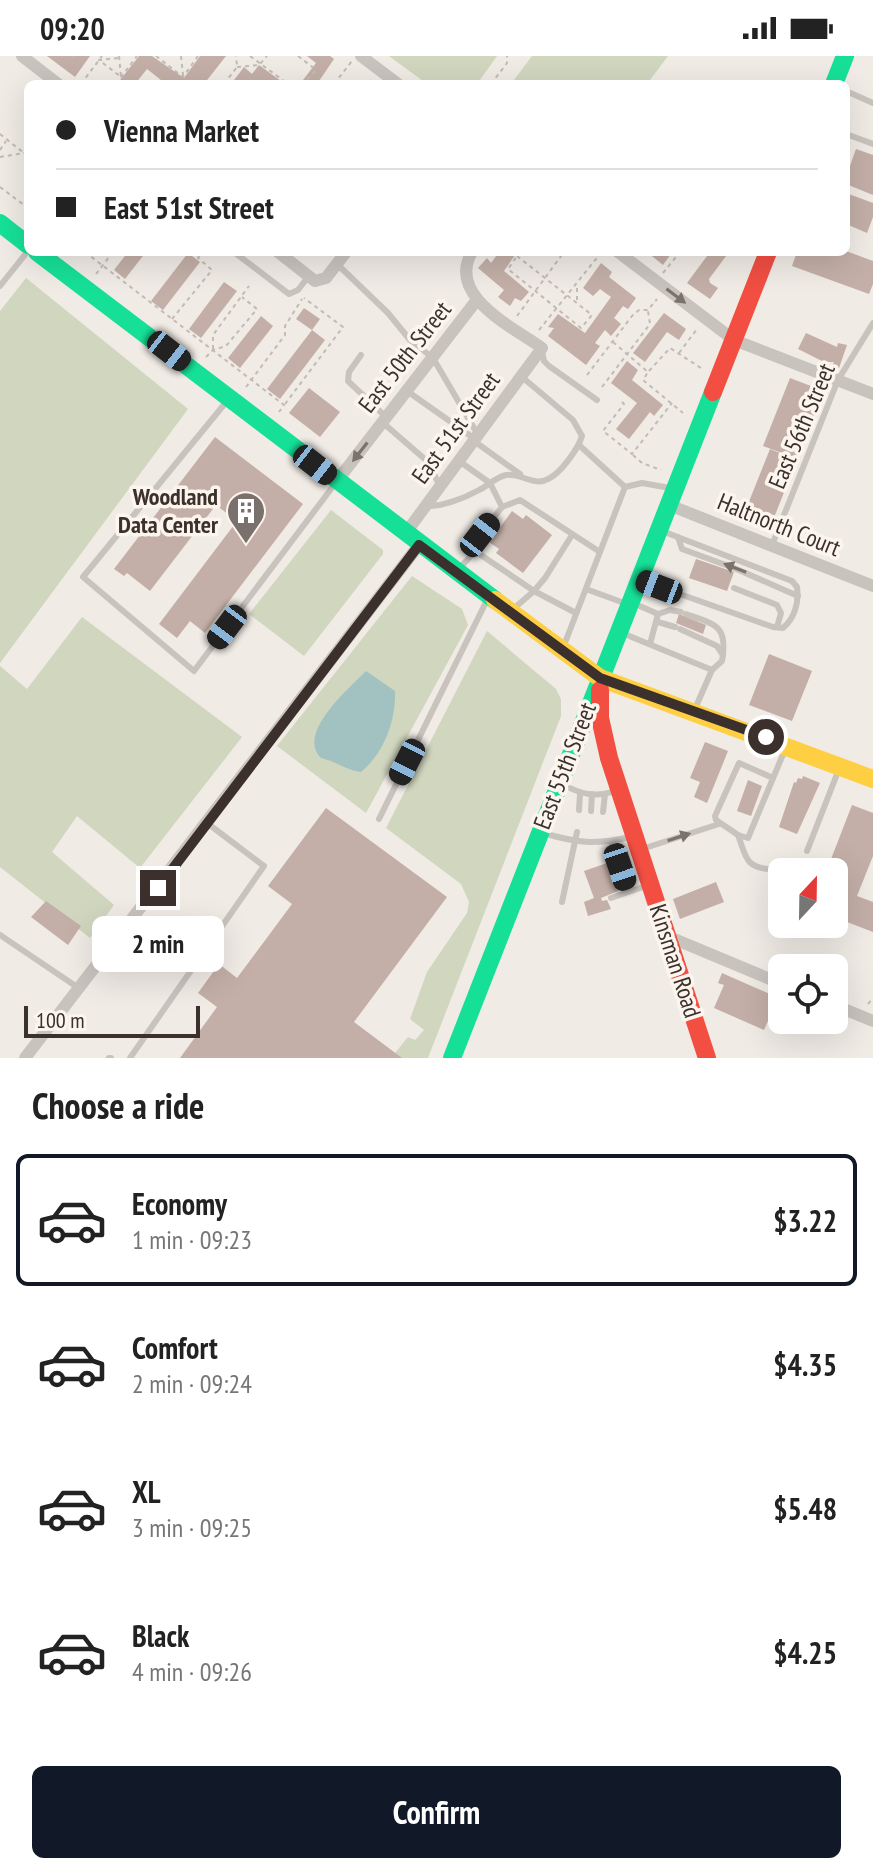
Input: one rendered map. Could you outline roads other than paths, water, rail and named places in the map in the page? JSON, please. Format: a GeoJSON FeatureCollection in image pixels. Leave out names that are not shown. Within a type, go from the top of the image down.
{"type":"FeatureCollection","features":[{"type":"Feature","properties":{"kind":"main road"},"geometry":{"type":"LineString","coordinates":[[836,80],[845,56]]}},
{"type":"Feature","properties":{"kind":"main road"},"geometry":{"type":"LineString","coordinates":[[0,223],[24,242]]}},
{"type":"Feature","properties":{"kind":"main road"},"geometry":{"type":"LineString","coordinates":[[42,256],[412,540],[600,678],[873,779]]}},
{"type":"Feature","properties":{"kind":"main road","name":"East 55th Street"},"geometry":{"type":"LineString","coordinates":[[452,1058],[766,256]]}},
{"type":"Feature","properties":{"kind":"main road","name":"Kinsman Road"},"geometry":{"type":"LineString","coordinates":[[600,678],[600,718],[612,792],[636,843],[707,1058]]}},
{"type":"Feature","properties":{"kind":"street"},"geometry":{"type":"LineString","coordinates":[[22,56],[53,80]]}},
{"type":"Feature","properties":{"kind":"street"},"geometry":{"type":"LineString","coordinates":[[357,58],[392,80]]}},
{"type":"Feature","properties":{"kind":"street"},"geometry":{"type":"LineString","coordinates":[[282,256],[311,282],[326,278],[343,256]]}},
{"type":"Feature","properties":{"kind":"street","name":"East 50th Street"},"geometry":{"type":"LineString","coordinates":[[337,481],[476,301],[466,281],[465,267],[470,256]]}},
{"type":"Feature","properties":{"kind":"street"},"geometry":{"type":"LineString","coordinates":[[623,256],[734,340],[873,394]]}},
{"type":"Feature","properties":{"kind":"street"},"geometry":{"type":"LineString","coordinates":[[476,301],[542,348]]}},
{"type":"Feature","properties":{"kind":"street","name":"East 51st Street"},"geometry":{"type":"LineString","coordinates":[[25,1058],[207,823],[412,540],[426,506],[542,348]]}},
{"type":"Feature","properties":{"kind":"street","name":"Haltnorth Court"},"geometry":{"type":"LineString","coordinates":[[672,497],[771,546],[873,586]]}},
{"type":"Feature","properties":{"kind":"street"},"geometry":{"type":"LineString","coordinates":[[667,936],[768,978]]}},
{"type":"Feature","properties":{"kind":"street"},"geometry":{"type":"LineString","coordinates":[[848,1011],[873,1021]]}},
{"type":"Feature","properties":{"kind":"lane"},"geometry":{"type":"LineString","coordinates":[[850,93],[873,103]]}},
{"type":"Feature","properties":{"kind":"lane"},"geometry":{"type":"LineString","coordinates":[[850,135],[873,144]]}},
{"type":"Feature","properties":{"kind":"lane"},"geometry":{"type":"LineString","coordinates":[[0,286],[24,256]]}},
{"type":"Feature","properties":{"kind":"lane"},"geometry":{"type":"LineString","coordinates":[[239,256],[289,294],[311,282]]}},
{"type":"Feature","properties":{"kind":"lane"},"geometry":{"type":"LineString","coordinates":[[337,264],[388,313],[410,340],[433,358],[476,438]]}},
{"type":"Feature","properties":{"kind":"lane","name":"East 56th Street"},"geometry":{"type":"LineString","coordinates":[[771,546],[838,380],[873,323]]}},
{"type":"Feature","properties":{"kind":"lane"},"geometry":{"type":"LineString","coordinates":[[542,348],[544,361],[549,366],[597,400]]}},
{"type":"Feature","properties":{"kind":"lane"},"geometry":{"type":"LineString","coordinates":[[361,355],[349,372],[348,381],[427,461],[440,486]]}},
{"type":"Feature","properties":{"kind":"lane"},"geometry":{"type":"LineString","coordinates":[[426,506],[436,506],[464,496],[503,476],[541,482],[551,478],[579,445],[582,436],[573,420],[521,377]]}},
{"type":"Feature","properties":{"kind":"lane"},"geometry":{"type":"LineString","coordinates":[[407,391],[476,438],[522,477]]}},
{"type":"Feature","properties":{"kind":"lane"},"geometry":{"type":"LineString","coordinates":[[230,398],[83,577],[194,671],[337,481]]}},
{"type":"Feature","properties":{"kind":"lane"},"geometry":{"type":"LineString","coordinates":[[579,445],[625,487]]}},
{"type":"Feature","properties":{"kind":"lane"},"geometry":{"type":"LineString","coordinates":[[459,461],[490,483],[502,507]]}},
{"type":"Feature","properties":{"kind":"lane"},"geometry":{"type":"LineString","coordinates":[[625,487],[642,483],[672,497]]}},
{"type":"Feature","properties":{"kind":"lane"},"geometry":{"type":"LineString","coordinates":[[562,649],[592,565],[625,487]]}},
{"type":"Feature","properties":{"kind":"lane"},"geometry":{"type":"LineString","coordinates":[[457,572],[475,551],[480,535],[502,507],[520,500],[600,552]]}},
{"type":"Feature","properties":{"kind":"lane"},"geometry":{"type":"LineString","coordinates":[[639,580],[777,627],[783,628],[790,622],[798,596],[796,584],[792,581],[659,529]]}},
{"type":"Feature","properties":{"kind":"lane"},"geometry":{"type":"LineString","coordinates":[[511,611],[545,578],[563,554],[572,535]]}},
{"type":"Feature","properties":{"kind":"lane"},"geometry":{"type":"LineString","coordinates":[[475,551],[534,591],[576,613]]}},
{"type":"Feature","properties":{"kind":"lane"},"geometry":{"type":"LineString","coordinates":[[553,566],[561,570]]}},
{"type":"Feature","properties":{"kind":"lane"},"geometry":{"type":"LineString","coordinates":[[545,578],[556,582]]}},
{"type":"Feature","properties":{"kind":"lane"},"geometry":{"type":"LineString","coordinates":[[584,586],[630,603],[717,646],[723,655]]}},
{"type":"Feature","properties":{"kind":"lane"},"geometry":{"type":"LineString","coordinates":[[734,588],[777,605],[781,613],[777,627]]}},
{"type":"Feature","properties":{"kind":"lane"},"geometry":{"type":"LineString","coordinates":[[379,819],[490,595]]}},
{"type":"Feature","properties":{"kind":"lane"},"geometry":{"type":"LineString","coordinates":[[650,644],[658,618],[670,610],[711,622],[723,634],[722,661],[712,670],[694,711]]}},
{"type":"Feature","properties":{"kind":"lane"},"geometry":{"type":"LineString","coordinates":[[618,632],[712,670]]}},
{"type":"Feature","properties":{"kind":"lane"},"geometry":{"type":"LineString","coordinates":[[773,778],[739,763],[715,816],[719,824],[748,838],[787,745]]}},
{"type":"Feature","properties":{"kind":"lane"},"geometry":{"type":"LineString","coordinates":[[807,851],[841,766]]}},
{"type":"Feature","properties":{"kind":"lane"},"geometry":{"type":"LineString","coordinates":[[559,783],[580,794],[612,792],[603,812]]}},
{"type":"Feature","properties":{"kind":"lane"},"geometry":{"type":"LineString","coordinates":[[579,810],[580,794]]}},
{"type":"Feature","properties":{"kind":"lane"},"geometry":{"type":"LineString","coordinates":[[591,811],[592,794]]}},
{"type":"Feature","properties":{"kind":"lane"},"geometry":{"type":"LineString","coordinates":[[130,1058],[264,866],[207,823]]}},
{"type":"Feature","properties":{"kind":"lane"},"geometry":{"type":"LineString","coordinates":[[540,832],[576,842],[636,843],[719,824]]}},
{"type":"Feature","properties":{"kind":"lane"},"geometry":{"type":"LineString","coordinates":[[562,902],[577,832]]}},
{"type":"Feature","properties":{"kind":"lane"},"geometry":{"type":"LineString","coordinates":[[589,843],[590,833]]}},
{"type":"Feature","properties":{"kind":"lane"},"geometry":{"type":"LineString","coordinates":[[602,833],[602,844]]}},
{"type":"Feature","properties":{"kind":"lane"},"geometry":{"type":"LineString","coordinates":[[738,835],[750,865],[768,869]]}},
{"type":"Feature","properties":{"kind":"lane"},"geometry":{"type":"LineString","coordinates":[[611,841],[628,892]]}},
{"type":"Feature","properties":{"kind":"lane"},"geometry":{"type":"LineString","coordinates":[[611,898],[650,885]]}},
{"type":"Feature","properties":{"kind":"lane"},"geometry":{"type":"LineString","coordinates":[[0,935],[80,989]]}},
{"type":"Feature","properties":{"kind":"water"},"geometry":{"type":"Polygon","coordinates":[[[366,671],[395,691],[395,702],[387,736],[376,756],[361,772],[321,758],[315,748],[315,737],[327,712],[366,671]]]}},
{"type":"Feature","properties":{"kind":"place","name":"Woodland Data Center"},"geometry":{"type":"Point","coordinates":[246,545]}}]}
